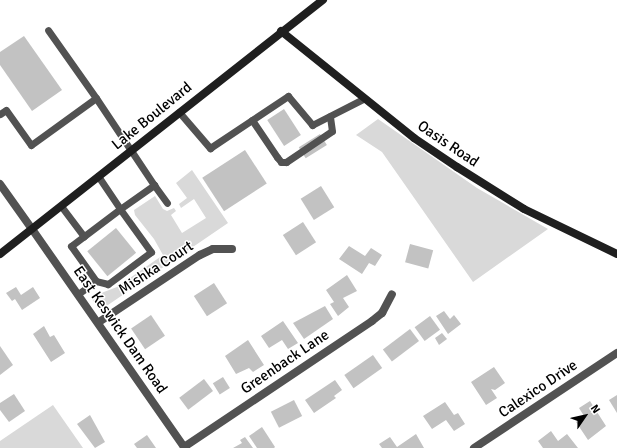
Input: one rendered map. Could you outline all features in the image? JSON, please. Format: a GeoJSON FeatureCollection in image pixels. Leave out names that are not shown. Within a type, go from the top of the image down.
{"type":"FeatureCollection","features":[{"type":"Feature","properties":{"kind":"main road","name":"Lake Boulevard"},"geometry":{"type":"LineString","coordinates":[[0,254],[322,0]]}},
{"type":"Feature","properties":{"kind":"main road","name":"Oasis Road"},"geometry":{"type":"LineString","coordinates":[[282,31],[414,138],[488,188],[558,227],[617,254]]}},
{"type":"Feature","properties":{"kind":"street","name":"East Keswick Dam Road"},"geometry":{"type":"LineString","coordinates":[[0,184],[99,322],[185,447]]}},
{"type":"Feature","properties":{"kind":"street","name":"Mishka Court"},"geometry":{"type":"LineString","coordinates":[[99,322],[200,254],[214,249],[232,249]]}},
{"type":"Feature","properties":{"kind":"street","name":"Greenback Lane"},"geometry":{"type":"LineString","coordinates":[[185,447],[372,321],[382,313],[392,294]]}},
{"type":"Feature","properties":{"kind":"street","name":"Calexico Drive"},"geometry":{"type":"LineString","coordinates":[[474,448],[617,353]]}},
{"type":"Feature","properties":{"kind":"lane"},"geometry":{"type":"LineString","coordinates":[[48,30],[167,203]]}},
{"type":"Feature","properties":{"kind":"lane"},"geometry":{"type":"LineString","coordinates":[[179,112],[210,148],[288,96],[312,125],[363,98]]}},
{"type":"Feature","properties":{"kind":"lane"},"geometry":{"type":"LineString","coordinates":[[0,114],[6,110],[31,146],[96,98]]}},
{"type":"Feature","properties":{"kind":"lane"},"geometry":{"type":"LineString","coordinates":[[252,120],[281,162],[286,162],[332,131],[330,116]]}},
{"type":"Feature","properties":{"kind":"lane"},"geometry":{"type":"LineString","coordinates":[[98,176],[120,209],[151,252],[108,284],[96,280],[71,246],[120,209],[154,185]]}},
{"type":"Feature","properties":{"kind":"lane"},"geometry":{"type":"LineString","coordinates":[[61,206],[84,236]]}},
{"type":"Feature","properties":{"kind":"lane"},"geometry":{"type":"LineString","coordinates":[[78,294],[96,280]]}},
{"type":"Feature","properties":{"kind":"shaded area"},"geometry":{"type":"Polygon","coordinates":[[[378,119],[477,188],[548,229],[473,282],[382,152],[356,135],[378,119]]]}},
{"type":"Feature","properties":{"kind":"shaded area"},"geometry":{"type":"Polygon","coordinates":[[[192,170],[228,223],[108,305],[94,302],[91,298],[117,287],[163,255],[154,239],[135,215],[134,210],[155,196],[163,209],[167,211],[174,208],[176,211],[171,215],[182,233],[206,218],[194,199],[181,208],[179,204],[187,198],[176,183],[192,170]]]}},
{"type":"Feature","properties":{"kind":"shaded area"},"geometry":{"type":"Polygon","coordinates":[[[53,405],[83,448],[0,448],[0,441],[53,405]]]}},
{"type":"Feature","properties":{"kind":"building"},"geometry":{"type":"Polygon","coordinates":[[[24,36],[62,90],[32,111],[0,65],[0,52],[24,36]]]}},
{"type":"Feature","properties":{"kind":"building"},"geometry":{"type":"Polygon","coordinates":[[[284,109],[301,135],[284,146],[267,120],[284,109]]]}},
{"type":"Feature","properties":{"kind":"building"},"geometry":{"type":"Polygon","coordinates":[[[320,134],[327,145],[306,158],[299,147],[320,134]]]}},
{"type":"Feature","properties":{"kind":"building"},"geometry":{"type":"Polygon","coordinates":[[[245,150],[267,184],[224,211],[202,178],[245,150]]]}},
{"type":"Feature","properties":{"kind":"building"},"geometry":{"type":"Polygon","coordinates":[[[321,186],[334,207],[314,220],[301,199],[321,186]]]}},
{"type":"Feature","properties":{"kind":"building"},"geometry":{"type":"Polygon","coordinates":[[[303,222],[316,242],[296,255],[283,235],[303,222]]]}},
{"type":"Feature","properties":{"kind":"building"},"geometry":{"type":"Polygon","coordinates":[[[116,228],[136,253],[107,276],[87,251],[116,228]]]}},
{"type":"Feature","properties":{"kind":"building"},"geometry":{"type":"Polygon","coordinates":[[[410,244],[433,250],[428,269],[405,262],[410,244]]]}},
{"type":"Feature","properties":{"kind":"building"},"geometry":{"type":"Polygon","coordinates":[[[349,246],[365,256],[371,248],[382,255],[375,266],[369,263],[362,274],[339,259],[349,246]]]}},
{"type":"Feature","properties":{"kind":"building"},"geometry":{"type":"Polygon","coordinates":[[[347,275],[357,291],[343,298],[349,307],[338,316],[330,304],[334,302],[326,290],[347,275]]]}},
{"type":"Feature","properties":{"kind":"building"},"geometry":{"type":"Polygon","coordinates":[[[214,283],[227,303],[207,316],[194,296],[214,283]]]}},
{"type":"Feature","properties":{"kind":"building"},"geometry":{"type":"Polygon","coordinates":[[[16,287],[21,295],[33,287],[40,298],[22,310],[15,299],[12,301],[6,293],[16,287]]]}},
{"type":"Feature","properties":{"kind":"building"},"geometry":{"type":"Polygon","coordinates":[[[325,306],[333,319],[304,339],[293,323],[325,306]]]}},
{"type":"Feature","properties":{"kind":"building"},"geometry":{"type":"Polygon","coordinates":[[[444,311],[450,319],[454,315],[461,324],[448,334],[436,316],[444,311]]]}},
{"type":"Feature","properties":{"kind":"building"},"geometry":{"type":"Polygon","coordinates":[[[151,315],[165,336],[145,349],[131,328],[151,315]]]}},
{"type":"Feature","properties":{"kind":"building"},"geometry":{"type":"Polygon","coordinates":[[[430,316],[440,330],[425,341],[415,327],[430,316]]]}},
{"type":"Feature","properties":{"kind":"building"},"geometry":{"type":"Polygon","coordinates":[[[283,321],[298,343],[288,349],[282,340],[269,348],[261,336],[283,321]]]}},
{"type":"Feature","properties":{"kind":"building"},"geometry":{"type":"Polygon","coordinates":[[[44,326],[50,337],[54,335],[65,353],[51,362],[33,334],[44,326]]]}},
{"type":"Feature","properties":{"kind":"building"},"geometry":{"type":"Polygon","coordinates":[[[410,329],[419,341],[392,361],[383,349],[410,329]]]}},
{"type":"Feature","properties":{"kind":"building"},"geometry":{"type":"Polygon","coordinates":[[[442,333],[447,339],[439,345],[435,338],[442,333]]]}},
{"type":"Feature","properties":{"kind":"building"},"geometry":{"type":"Polygon","coordinates":[[[248,340],[264,365],[253,372],[249,368],[236,374],[225,356],[248,340]]]}},
{"type":"Feature","properties":{"kind":"building"},"geometry":{"type":"Polygon","coordinates":[[[0,346],[13,365],[0,375],[0,346]]]}},
{"type":"Feature","properties":{"kind":"building"},"geometry":{"type":"Polygon","coordinates":[[[373,355],[382,368],[354,388],[344,375],[373,355]]]}},
{"type":"Feature","properties":{"kind":"building"},"geometry":{"type":"Polygon","coordinates":[[[494,367],[505,383],[495,390],[491,389],[497,398],[486,405],[471,382],[494,367]]]}},
{"type":"Feature","properties":{"kind":"building"},"geometry":{"type":"Polygon","coordinates":[[[223,377],[230,388],[220,394],[213,383],[223,377]]]}},
{"type":"Feature","properties":{"kind":"building"},"geometry":{"type":"Polygon","coordinates":[[[204,379],[213,391],[188,410],[179,398],[204,379]]]}},
{"type":"Feature","properties":{"kind":"building"},"geometry":{"type":"Polygon","coordinates":[[[335,380],[342,390],[334,396],[336,398],[314,413],[305,400],[335,380]]]}},
{"type":"Feature","properties":{"kind":"building"},"geometry":{"type":"Polygon","coordinates":[[[14,394],[25,411],[9,422],[0,410],[0,403],[14,394]]]}},
{"type":"Feature","properties":{"kind":"building"},"geometry":{"type":"Polygon","coordinates":[[[617,395],[617,413],[609,400],[617,395]]]}},
{"type":"Feature","properties":{"kind":"building"},"geometry":{"type":"Polygon","coordinates":[[[294,400],[302,416],[279,428],[271,412],[294,400]]]}},
{"type":"Feature","properties":{"kind":"building"},"geometry":{"type":"Polygon","coordinates":[[[590,401],[606,426],[588,440],[576,422],[584,416],[579,408],[590,401]]]}},
{"type":"Feature","properties":{"kind":"building"},"geometry":{"type":"Polygon","coordinates":[[[445,402],[454,415],[458,413],[465,424],[454,431],[446,420],[432,429],[423,416],[445,402]]]}},
{"type":"Feature","properties":{"kind":"building"},"geometry":{"type":"Polygon","coordinates":[[[90,415],[105,442],[95,448],[77,424],[90,415]]]}},
{"type":"Feature","properties":{"kind":"building"},"geometry":{"type":"Polygon","coordinates":[[[262,427],[275,447],[274,448],[257,448],[249,436],[262,427]]]}},
{"type":"Feature","properties":{"kind":"building"},"geometry":{"type":"Polygon","coordinates":[[[551,431],[558,441],[567,434],[578,448],[543,448],[538,441],[551,431]]]}},
{"type":"Feature","properties":{"kind":"building"},"geometry":{"type":"Polygon","coordinates":[[[416,434],[424,448],[382,448],[379,444],[390,437],[397,447],[416,434]]]}},
{"type":"Feature","properties":{"kind":"building"},"geometry":{"type":"Polygon","coordinates":[[[147,435],[156,448],[137,448],[134,444],[147,435]]]}},
{"type":"Feature","properties":{"kind":"building"},"geometry":{"type":"Polygon","coordinates":[[[245,437],[253,448],[233,448],[242,443],[240,440],[245,437]]]}}]}
